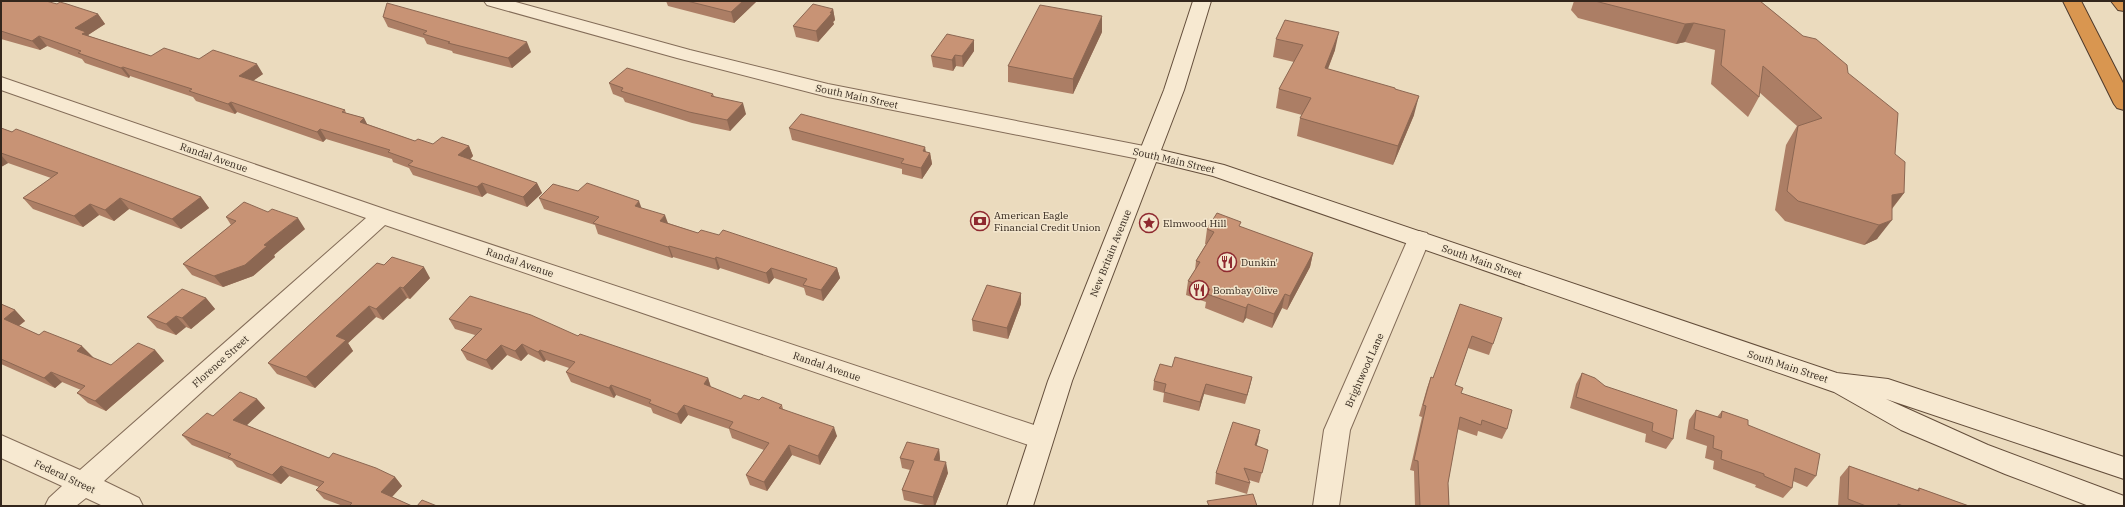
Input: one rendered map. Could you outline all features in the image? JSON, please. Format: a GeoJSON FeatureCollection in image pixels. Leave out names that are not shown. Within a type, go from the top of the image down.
{"type":"FeatureCollection","features":[{"type":"Feature","properties":{"kind":"highway"},"geometry":{"type":"LineString","coordinates":[[2072,1],[2124,104]]}},
{"type":"Feature","properties":{"kind":"highway"},"geometry":{"type":"LineString","coordinates":[[2120,1],[2124,6]]}},
{"type":"Feature","properties":{"kind":"street","name":"South Main Street"},"geometry":{"type":"LineString","coordinates":[[493,1],[631,40],[877,102],[1149,154],[1217,170],[1837,383],[1888,389],[2124,468]]}},
{"type":"Feature","properties":{"kind":"street","name":"New Britain Avenue"},"geometry":{"type":"LineString","coordinates":[[1020,506],[1040,438],[1078,334],[1174,90],[1202,1]]}},
{"type":"Feature","properties":{"kind":"street","name":"Randal Avenue"},"geometry":{"type":"LineString","coordinates":[[1,84],[382,216],[1040,438]]}},
{"type":"Feature","properties":{"kind":"street","name":"Florence Street"},"geometry":{"type":"LineString","coordinates":[[58,506],[382,216]]}},
{"type":"Feature","properties":{"kind":"street","name":"Brightwood Lane"},"geometry":{"type":"LineString","coordinates":[[1326,506],[1337,430],[1419,239]]}},
{"type":"Feature","properties":{"kind":"street","name":"South Main Street"},"geometry":{"type":"LineString","coordinates":[[1837,383],[1880,409],[1905,421],[2038,475],[2120,506]]}},
{"type":"Feature","properties":{"kind":"street"},"geometry":{"type":"LineString","coordinates":[[2037,439],[2038,475]]}},
{"type":"Feature","properties":{"kind":"street","name":"Federal Street"},"geometry":{"type":"LineString","coordinates":[[1,446],[130,506]]}},
{"type":"Feature","properties":{"kind":"building"},"geometry":{"type":"Polygon","coordinates":[[[1,1],[46,1],[57,4],[60,2],[98,14],[75,28],[86,32],[82,34],[151,56],[164,48],[199,59],[213,50],[257,64],[239,76],[345,110],[342,112],[364,118],[360,122],[415,141],[418,139],[433,144],[442,137],[469,146],[458,155],[537,183],[523,197],[482,183],[477,187],[408,165],[413,161],[388,152],[390,150],[320,129],[317,132],[231,102],[228,104],[189,91],[192,89],[123,67],[121,68],[78,53],[81,51],[39,36],[32,41],[1,31],[1,1]]]}},
{"type":"Feature","properties":{"kind":"building"},"geometry":{"type":"Polygon","coordinates":[[[687,1],[743,1],[731,12],[687,1]]]}},
{"type":"Feature","properties":{"kind":"building"},"geometry":{"type":"Polygon","coordinates":[[[1595,1],[1760,1],[1803,36],[1816,39],[1847,65],[1848,73],[1898,113],[1895,154],[1905,162],[1904,193],[1892,195],[1892,220],[1879,225],[1798,201],[1787,191],[1798,126],[1822,118],[1763,66],[1759,97],[1721,65],[1725,30],[1694,23],[1685,24],[1595,1]]]}},
{"type":"Feature","properties":{"kind":"building"},"geometry":{"type":"Polygon","coordinates":[[[387,3],[527,42],[508,58],[448,43],[450,42],[423,34],[427,31],[383,17],[387,3]]]}},
{"type":"Feature","properties":{"kind":"building"},"geometry":{"type":"Polygon","coordinates":[[[813,4],[833,9],[830,13],[832,13],[816,31],[793,26],[813,4]]]}},
{"type":"Feature","properties":{"kind":"building"},"geometry":{"type":"Polygon","coordinates":[[[1040,5],[1102,16],[1073,79],[1008,66],[1040,5]]]}},
{"type":"Feature","properties":{"kind":"building"},"geometry":{"type":"Polygon","coordinates":[[[1285,20],[1339,32],[1325,68],[1419,96],[1398,146],[1300,118],[1311,98],[1279,89],[1303,45],[1276,39],[1285,20]]]}},
{"type":"Feature","properties":{"kind":"building"},"geometry":{"type":"Polygon","coordinates":[[[947,34],[974,40],[962,56],[955,55],[952,60],[931,56],[947,34]]]}},
{"type":"Feature","properties":{"kind":"building"},"geometry":{"type":"Polygon","coordinates":[[[627,68],[713,94],[711,96],[743,103],[727,120],[689,112],[621,91],[623,88],[609,83],[627,68]]]}},
{"type":"Feature","properties":{"kind":"building"},"geometry":{"type":"Polygon","coordinates":[[[801,114],[925,147],[923,151],[930,153],[921,168],[901,163],[904,159],[789,128],[801,114]]]}},
{"type":"Feature","properties":{"kind":"building"},"geometry":{"type":"Polygon","coordinates":[[[1,128],[12,132],[16,129],[201,197],[172,219],[120,198],[105,210],[90,204],[74,216],[23,198],[58,173],[1,153],[1,128]]]}},
{"type":"Feature","properties":{"kind":"building"},"geometry":{"type":"Polygon","coordinates":[[[587,183],[639,201],[635,206],[665,215],[660,221],[698,233],[701,230],[719,235],[723,230],[837,268],[821,290],[803,285],[807,279],[771,268],[766,273],[716,257],[715,259],[669,246],[668,247],[593,223],[599,217],[539,198],[553,184],[578,191],[587,183]]]}},
{"type":"Feature","properties":{"kind":"building"},"geometry":{"type":"Polygon","coordinates":[[[244,202],[268,212],[272,209],[298,218],[264,245],[267,246],[245,265],[214,276],[183,264],[236,221],[226,217],[244,202]]]}},
{"type":"Feature","properties":{"kind":"building"},"geometry":{"type":"Polygon","coordinates":[[[1217,213],[1241,222],[1239,226],[1313,253],[1290,296],[1285,294],[1274,314],[1248,304],[1246,308],[1207,294],[1210,289],[1188,281],[1200,262],[1196,261],[1214,232],[1207,229],[1217,213]]]}},
{"type":"Feature","properties":{"kind":"building"},"geometry":{"type":"Polygon","coordinates":[[[392,257],[424,267],[403,288],[400,287],[376,309],[369,306],[336,336],[346,340],[306,377],[268,363],[377,263],[384,265],[392,257]]]}},
{"type":"Feature","properties":{"kind":"building"},"geometry":{"type":"Polygon","coordinates":[[[987,285],[1021,293],[1007,328],[972,320],[987,285]]]}},
{"type":"Feature","properties":{"kind":"building"},"geometry":{"type":"Polygon","coordinates":[[[182,289],[206,298],[182,318],[176,316],[166,324],[147,317],[182,289]]]}},
{"type":"Feature","properties":{"kind":"building"},"geometry":{"type":"Polygon","coordinates":[[[470,296],[531,315],[578,336],[580,334],[708,378],[704,384],[741,399],[744,395],[759,400],[762,397],[782,405],[779,408],[834,427],[818,456],[789,445],[764,482],[746,475],[769,443],[729,428],[733,422],[684,405],[677,414],[649,403],[651,400],[611,385],[609,388],[566,372],[575,362],[540,350],[538,352],[522,344],[515,351],[501,345],[486,360],[461,350],[482,329],[449,319],[470,296]]]}},
{"type":"Feature","properties":{"kind":"building"},"geometry":{"type":"Polygon","coordinates":[[[1,304],[15,310],[4,319],[39,335],[44,331],[82,346],[77,351],[111,365],[138,343],[155,350],[95,401],[77,393],[85,386],[51,372],[44,378],[1,359],[1,304]]]}},
{"type":"Feature","properties":{"kind":"building"},"geometry":{"type":"Polygon","coordinates":[[[1460,304],[1502,318],[1493,344],[1472,336],[1455,385],[1463,388],[1461,393],[1512,410],[1507,429],[1482,420],[1481,425],[1460,417],[1448,483],[1449,506],[1420,506],[1418,461],[1414,460],[1426,406],[1423,405],[1431,377],[1433,378],[1460,304]]]}},
{"type":"Feature","properties":{"kind":"building"},"geometry":{"type":"Polygon","coordinates":[[[1175,357],[1252,377],[1247,395],[1206,384],[1200,402],[1164,392],[1166,384],[1154,381],[1160,364],[1172,367],[1175,357]]]}},
{"type":"Feature","properties":{"kind":"building"},"geometry":{"type":"Polygon","coordinates":[[[1582,373],[1595,378],[1605,386],[1677,410],[1673,439],[1652,431],[1653,423],[1576,397],[1582,373]]]}},
{"type":"Feature","properties":{"kind":"building"},"geometry":{"type":"Polygon","coordinates":[[[240,392],[257,399],[233,420],[329,458],[333,453],[376,468],[395,477],[381,492],[412,506],[349,506],[352,503],[316,490],[324,482],[281,466],[272,475],[228,457],[231,454],[182,435],[207,413],[213,416],[240,392]]]}},
{"type":"Feature","properties":{"kind":"building"},"geometry":{"type":"Polygon","coordinates":[[[1696,410],[1721,418],[1722,411],[1748,420],[1748,425],[1820,454],[1816,476],[1795,468],[1792,488],[1764,476],[1764,474],[1721,459],[1722,451],[1713,448],[1714,436],[1694,429],[1696,410]]]}},
{"type":"Feature","properties":{"kind":"building"},"geometry":{"type":"Polygon","coordinates":[[[1233,422],[1260,430],[1255,445],[1268,450],[1262,473],[1244,468],[1250,483],[1216,473],[1233,422]]]}},
{"type":"Feature","properties":{"kind":"building"},"geometry":{"type":"Polygon","coordinates":[[[907,442],[939,449],[934,460],[946,462],[933,497],[902,490],[914,461],[900,458],[907,442]]]}},
{"type":"Feature","properties":{"kind":"building"},"geometry":{"type":"Polygon","coordinates":[[[1849,466],[1919,491],[1919,488],[1969,506],[1903,506],[1898,504],[1898,506],[1866,506],[1848,499],[1849,466]]]}},
{"type":"Feature","properties":{"kind":"building"},"geometry":{"type":"Polygon","coordinates":[[[1253,494],[1257,506],[1209,506],[1207,501],[1253,494]]]}},
{"type":"Feature","properties":{"kind":"building"},"geometry":{"type":"Polygon","coordinates":[[[422,500],[437,506],[417,506],[422,500]]]}},
{"type":"Feature","properties":{"kind":"place","name":"American Eagle Financial Credit Union"},"geometry":{"type":"Point","coordinates":[980,221]}},
{"type":"Feature","properties":{"kind":"place","name":"Elmwood Hill"},"geometry":{"type":"Point","coordinates":[1149,223]}},
{"type":"Feature","properties":{"kind":"place","name":"Dunkin'"},"geometry":{"type":"Point","coordinates":[1227,262]}},
{"type":"Feature","properties":{"kind":"place","name":"Bombay Olive"},"geometry":{"type":"Point","coordinates":[1199,290]}}]}
